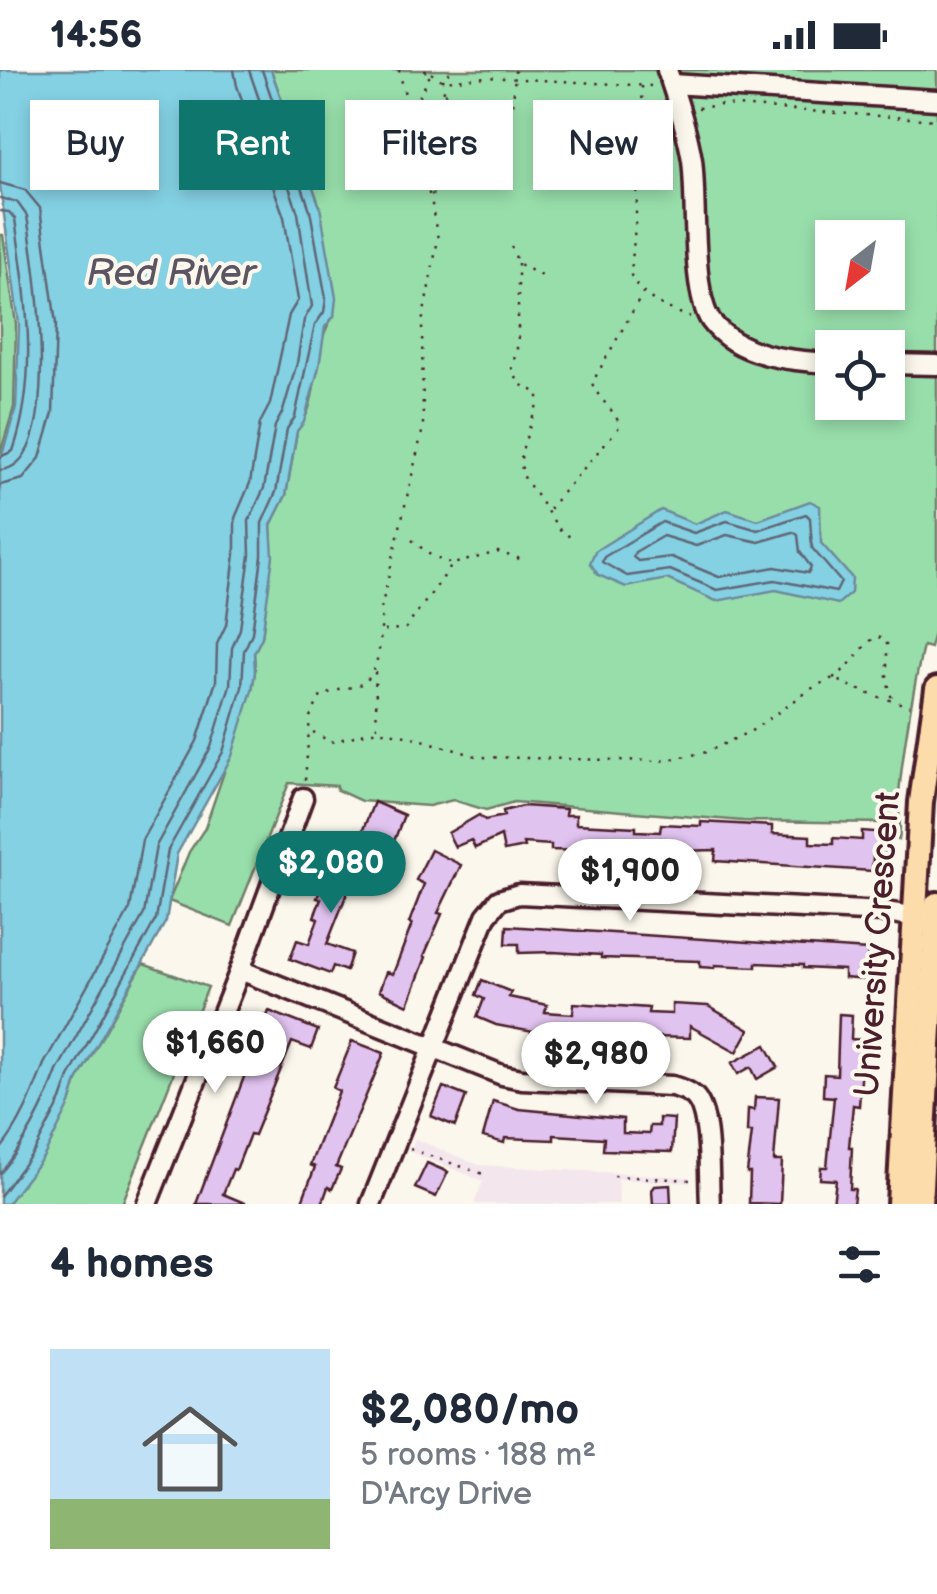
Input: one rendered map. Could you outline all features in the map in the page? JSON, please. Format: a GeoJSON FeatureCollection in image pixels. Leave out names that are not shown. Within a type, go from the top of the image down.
{"type":"FeatureCollection","features":[{"type":"Feature","properties":{"kind":"main road","name":"University Crescent"},"geometry":{"type":"LineString","coordinates":[[920,1204],[931,1112],[929,919],[922,783],[937,689]]}},
{"type":"Feature","properties":{"kind":"main road","name":"University Crescent"},"geometry":{"type":"LineString","coordinates":[[899,1204],[929,919],[937,904]]}},
{"type":"Feature","properties":{"kind":"street"},"geometry":{"type":"LineString","coordinates":[[815,362],[765,354],[727,335],[711,320],[701,290],[692,164],[670,77],[937,100]]}},
{"type":"Feature","properties":{"kind":"street"},"geometry":{"type":"LineString","coordinates":[[905,364],[937,365]]}},
{"type":"Feature","properties":{"kind":"street"},"geometry":{"type":"LineString","coordinates":[[147,1204],[303,798]]}},
{"type":"Feature","properties":{"kind":"street"},"geometry":{"type":"LineString","coordinates":[[371,1204],[486,916],[498,900],[518,894],[886,912],[929,919]]}},
{"type":"Feature","properties":{"kind":"street"},"geometry":{"type":"LineString","coordinates":[[240,970],[522,1080],[672,1086],[685,1090],[702,1107],[710,1204]]}},
{"type":"Feature","properties":{"kind":"path"},"geometry":{"type":"LineString","coordinates":[[399,70],[406,100]]}},
{"type":"Feature","properties":{"kind":"path"},"geometry":{"type":"LineString","coordinates":[[422,70],[443,78],[652,86]]}},
{"type":"Feature","properties":{"kind":"path"},"geometry":{"type":"LineString","coordinates":[[432,208],[434,137],[444,92],[440,70]]}},
{"type":"Feature","properties":{"kind":"path"},"geometry":{"type":"LineString","coordinates":[[443,78],[457,70]]}},
{"type":"Feature","properties":{"kind":"path"},"geometry":{"type":"LineString","coordinates":[[509,70],[515,71],[513,108]]}},
{"type":"Feature","properties":{"kind":"path"},"geometry":{"type":"LineString","coordinates":[[418,100],[431,73]]}},
{"type":"Feature","properties":{"kind":"path"},"geometry":{"type":"LineString","coordinates":[[642,86],[642,100]]}},
{"type":"Feature","properties":{"kind":"path"},"geometry":{"type":"LineString","coordinates":[[444,92],[456,100]]}},
{"type":"Feature","properties":{"kind":"path"},"geometry":{"type":"LineString","coordinates":[[681,114],[721,105],[937,120]]}},
{"type":"Feature","properties":{"kind":"path"},"geometry":{"type":"LineString","coordinates":[[377,730],[375,672],[382,631],[380,609],[423,428],[422,323],[438,239],[428,190]]}},
{"type":"Feature","properties":{"kind":"path"},"geometry":{"type":"LineString","coordinates":[[637,190],[630,275],[643,292],[674,311],[711,320]]}},
{"type":"Feature","properties":{"kind":"path"},"geometry":{"type":"LineString","coordinates":[[511,246],[518,263],[518,344],[512,368],[519,384],[538,393],[521,453],[522,474],[559,529],[573,540]]}},
{"type":"Feature","properties":{"kind":"path"},"geometry":{"type":"LineString","coordinates":[[518,263],[543,277]]}},
{"type":"Feature","properties":{"kind":"path"},"geometry":{"type":"LineString","coordinates":[[548,510],[620,426],[616,412],[597,396],[592,383],[643,292]]}},
{"type":"Feature","properties":{"kind":"path"},"geometry":{"type":"LineString","coordinates":[[412,540],[429,554],[454,564],[498,552],[523,560]]}},
{"type":"Feature","properties":{"kind":"path"},"geometry":{"type":"LineString","coordinates":[[382,631],[406,628],[454,564]]}},
{"type":"Feature","properties":{"kind":"path"},"geometry":{"type":"LineString","coordinates":[[312,731],[331,742],[377,730],[479,757],[660,761],[707,752],[753,730],[814,687],[848,670],[867,642],[877,636],[887,642],[886,678],[892,701]]}},
{"type":"Feature","properties":{"kind":"path"},"geometry":{"type":"LineString","coordinates":[[303,798],[312,731],[310,717],[322,696],[366,683],[375,672]]}},
{"type":"Feature","properties":{"kind":"path"},"geometry":{"type":"LineString","coordinates":[[833,678],[910,706]]}},
{"type":"Feature","properties":{"kind":"path"},"geometry":{"type":"LineString","coordinates":[[395,1144],[489,1176]]}},
{"type":"Feature","properties":{"kind":"path"},"geometry":{"type":"LineString","coordinates":[[614,1176],[708,1181]]}},
{"type":"Feature","properties":{"kind":"shaded area"},"geometry":{"type":"Polygon","coordinates":[[[415,1139],[479,1165],[689,1177],[690,1183],[618,1179],[619,1204],[474,1204],[483,1181],[410,1152],[415,1139]]]}},
{"type":"Feature","properties":{"kind":"green space"},"geometry":{"type":"Polygon","coordinates":[[[271,70],[937,70],[937,621],[930,648],[923,646],[912,701],[899,793],[899,840],[890,837],[887,823],[743,821],[514,802],[486,810],[453,800],[429,806],[361,801],[337,790],[337,786],[289,783],[232,926],[169,901],[189,852],[205,828],[252,690],[254,653],[262,637],[272,556],[271,525],[286,495],[297,431],[310,404],[321,343],[334,316],[320,207],[314,190],[325,190],[325,100],[282,100],[271,70]]]}},
{"type":"Feature","properties":{"kind":"green space"},"geometry":{"type":"Polygon","coordinates":[[[0,235],[16,324],[14,407],[0,454],[0,235]]]}},
{"type":"Feature","properties":{"kind":"green space"},"geometry":{"type":"Polygon","coordinates":[[[143,964],[208,987],[122,1204],[7,1204],[70,1104],[77,1081],[143,964]]]}},
{"type":"Feature","properties":{"kind":"water","name":"Red River"},"geometry":{"type":"Polygon","coordinates":[[[0,70],[271,70],[282,100],[179,100],[179,190],[314,190],[336,298],[334,316],[325,327],[304,422],[297,431],[286,495],[271,525],[273,556],[262,637],[254,653],[252,690],[232,756],[177,854],[166,921],[77,1081],[44,1156],[7,1204],[0,1204],[0,462],[16,407],[19,324],[0,186],[0,70]]]}},
{"type":"Feature","properties":{"kind":"water"},"geometry":{"type":"Polygon","coordinates":[[[810,501],[820,506],[821,543],[852,578],[851,593],[838,604],[776,590],[716,601],[667,579],[626,587],[598,575],[590,563],[595,551],[661,510],[695,524],[727,510],[758,520],[810,501]]]}},
{"type":"Feature","properties":{"kind":"building"},"geometry":{"type":"Polygon","coordinates":[[[374,802],[404,815],[393,844],[362,832],[374,802]]]}},
{"type":"Feature","properties":{"kind":"building"},"geometry":{"type":"Polygon","coordinates":[[[523,806],[566,809],[565,815],[576,815],[576,824],[636,827],[636,831],[660,832],[661,824],[701,826],[701,822],[772,826],[772,834],[810,836],[810,843],[833,844],[833,838],[862,840],[862,831],[887,833],[886,858],[873,857],[872,871],[715,861],[716,850],[677,851],[676,857],[638,857],[621,856],[621,852],[551,850],[551,845],[523,843],[524,847],[504,851],[501,836],[475,848],[471,840],[455,847],[448,833],[479,815],[485,820],[523,806]]]}},
{"type":"Feature","properties":{"kind":"building"},"geometry":{"type":"Polygon","coordinates":[[[431,850],[461,865],[438,913],[442,914],[408,1005],[379,991],[386,972],[393,974],[412,924],[409,923],[424,884],[416,880],[431,850]]]}},
{"type":"Feature","properties":{"kind":"building"},"geometry":{"type":"Polygon","coordinates":[[[339,851],[372,864],[365,883],[353,878],[327,944],[352,953],[346,971],[333,966],[330,974],[290,959],[297,940],[309,944],[318,919],[314,917],[321,899],[317,898],[339,851]]]}},
{"type":"Feature","properties":{"kind":"building"},"geometry":{"type":"Polygon","coordinates":[[[507,926],[868,950],[866,980],[844,978],[844,970],[803,965],[756,963],[756,967],[715,968],[700,967],[700,961],[519,953],[519,944],[506,944],[507,926]]]}},
{"type":"Feature","properties":{"kind":"building"},"geometry":{"type":"Polygon","coordinates":[[[482,980],[511,992],[509,997],[547,1005],[545,1012],[573,1014],[574,1003],[649,1008],[648,1013],[672,1014],[672,1004],[708,1006],[749,1030],[737,1052],[690,1026],[690,1038],[544,1034],[496,1025],[477,1017],[484,999],[476,995],[482,980]]]}},
{"type":"Feature","properties":{"kind":"building"},"geometry":{"type":"Polygon","coordinates":[[[269,1011],[318,1030],[311,1049],[292,1042],[254,1135],[250,1134],[236,1170],[233,1169],[223,1194],[247,1204],[196,1204],[269,1011]]]}},
{"type":"Feature","properties":{"kind":"building"},"geometry":{"type":"Polygon","coordinates":[[[839,1014],[852,1015],[851,1039],[864,1040],[859,1106],[853,1105],[849,1147],[850,1189],[855,1189],[853,1204],[833,1204],[836,1180],[820,1179],[821,1167],[827,1167],[834,1097],[823,1096],[824,1074],[837,1075],[839,1014]]]}},
{"type":"Feature","properties":{"kind":"building"},"geometry":{"type":"Polygon","coordinates":[[[352,1041],[384,1053],[336,1167],[341,1169],[332,1189],[328,1187],[322,1204],[301,1204],[315,1167],[310,1165],[339,1091],[333,1088],[352,1041]]]}},
{"type":"Feature","properties":{"kind":"building"},"geometry":{"type":"Polygon","coordinates":[[[766,1045],[778,1067],[757,1079],[751,1067],[738,1074],[732,1063],[766,1045]]]}},
{"type":"Feature","properties":{"kind":"building"},"geometry":{"type":"Polygon","coordinates":[[[443,1087],[466,1096],[455,1126],[431,1116],[443,1087]]]}},
{"type":"Feature","properties":{"kind":"building"},"geometry":{"type":"Polygon","coordinates":[[[755,1097],[779,1098],[774,1161],[782,1161],[780,1204],[749,1203],[747,1173],[752,1132],[747,1132],[748,1109],[754,1110],[755,1097]]]}},
{"type":"Feature","properties":{"kind":"building"},"geometry":{"type":"Polygon","coordinates":[[[493,1101],[519,1109],[623,1119],[623,1133],[649,1134],[650,1126],[659,1126],[659,1118],[674,1119],[672,1152],[603,1150],[604,1138],[554,1135],[554,1140],[505,1138],[504,1143],[483,1137],[493,1101]]]}},
{"type":"Feature","properties":{"kind":"building"},"geometry":{"type":"Polygon","coordinates":[[[427,1163],[448,1172],[436,1197],[415,1188],[427,1163]]]}},
{"type":"Feature","properties":{"kind":"building"},"geometry":{"type":"Polygon","coordinates":[[[670,1185],[671,1204],[653,1204],[655,1186],[670,1185]]]}}]}
